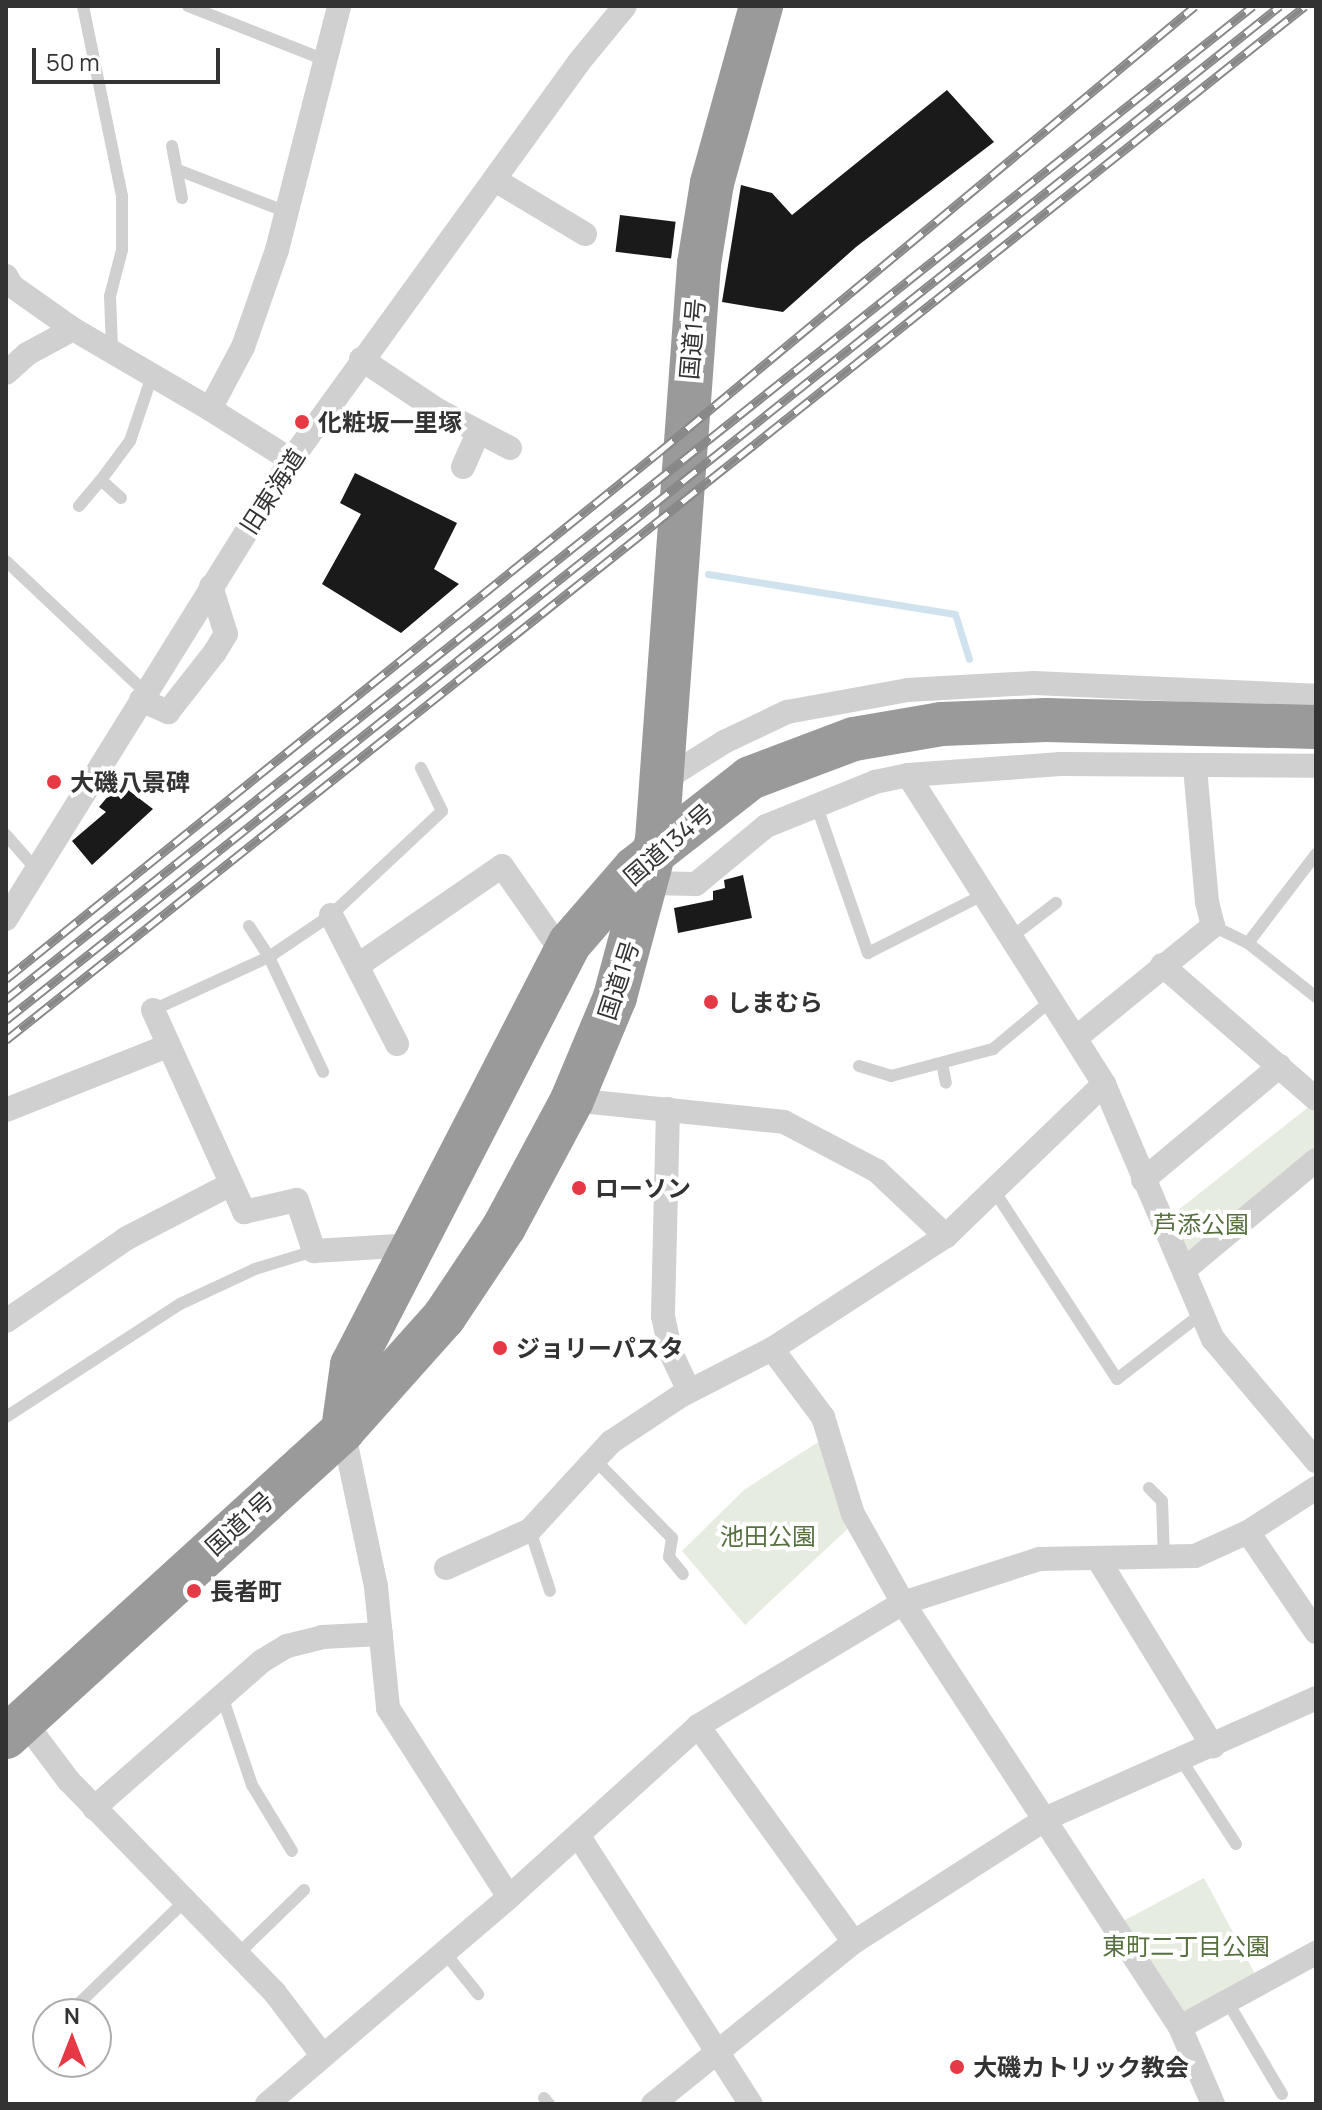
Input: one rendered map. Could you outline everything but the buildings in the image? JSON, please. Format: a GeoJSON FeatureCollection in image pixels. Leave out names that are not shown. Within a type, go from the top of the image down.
{"type":"FeatureCollection","features":[{"type":"Feature","properties":{"kind":"highway","name":"国道1号"},"geometry":{"type":"LineString","coordinates":[[14,1728],[343,1430],[444,1317],[504,1227],[572,1100],[615,997],[648,883],[665,779],[699,264],[712,183],[761,6]]}},
{"type":"Feature","properties":{"kind":"highway","name":"国道134号"},"geometry":{"type":"LineString","coordinates":[[343,1430],[352,1365],[567,949],[635,868],[750,778],[854,739],[942,724],[1046,720],[1316,727]]}},
{"type":"Feature","properties":{"kind":"street"},"geometry":{"type":"LineString","coordinates":[[210,409],[243,347],[287,212],[339,6]]}},
{"type":"Feature","properties":{"kind":"street","name":"旧東海道"},"geometry":{"type":"LineString","coordinates":[[6,919],[291,460],[361,359],[625,6]]}},
{"type":"Feature","properties":{"kind":"street"},"geometry":{"type":"LineString","coordinates":[[495,180],[585,234]]}},
{"type":"Feature","properties":{"kind":"street"},"geometry":{"type":"LineString","coordinates":[[6,276],[12,286],[73,329],[112,349],[291,460]]}},
{"type":"Feature","properties":{"kind":"street"},"geometry":{"type":"LineString","coordinates":[[6,373],[27,354],[73,329]]}},
{"type":"Feature","properties":{"kind":"street"},"geometry":{"type":"LineString","coordinates":[[361,359],[478,433],[510,448]]}},
{"type":"Feature","properties":{"kind":"street"},"geometry":{"type":"LineString","coordinates":[[463,467],[478,433]]}},
{"type":"Feature","properties":{"kind":"street"},"geometry":{"type":"LineString","coordinates":[[143,696],[168,712],[215,652],[226,634],[205,596]]}},
{"type":"Feature","properties":{"kind":"street"},"geometry":{"type":"LineString","coordinates":[[665,779],[724,742],[787,712],[908,690],[1034,683],[1316,696]]}},
{"type":"Feature","properties":{"kind":"street"},"geometry":{"type":"LineString","coordinates":[[648,883],[696,884],[766,826],[816,804],[908,775],[1061,764],[1316,766]]}},
{"type":"Feature","properties":{"kind":"street"},"geometry":{"type":"LineString","coordinates":[[1077,1037],[1213,926],[1207,902],[1195,767]]}},
{"type":"Feature","properties":{"kind":"street"},"geometry":{"type":"LineString","coordinates":[[908,775],[981,896],[1053,999],[1104,1084],[1213,1339],[1316,1461]]}},
{"type":"Feature","properties":{"kind":"street"},"geometry":{"type":"LineString","coordinates":[[357,966],[502,866],[567,949]]}},
{"type":"Feature","properties":{"kind":"street"},"geometry":{"type":"LineString","coordinates":[[331,915],[397,1044]]}},
{"type":"Feature","properties":{"kind":"street"},"geometry":{"type":"LineString","coordinates":[[1162,965],[1316,1099]]}},
{"type":"Feature","properties":{"kind":"street"},"geometry":{"type":"LineString","coordinates":[[153,1010],[244,1212],[297,1200],[314,1251],[414,1245]]}},
{"type":"Feature","properties":{"kind":"street"},"geometry":{"type":"LineString","coordinates":[[6,1110],[168,1046]]}},
{"type":"Feature","properties":{"kind":"street"},"geometry":{"type":"LineString","coordinates":[[1143,1180],[1280,1066]]}},
{"type":"Feature","properties":{"kind":"street"},"geometry":{"type":"LineString","coordinates":[[446,1568],[530,1530],[611,1442],[689,1391],[772,1349],[946,1236],[1104,1084]]}},
{"type":"Feature","properties":{"kind":"street"},"geometry":{"type":"LineString","coordinates":[[572,1100],[784,1122],[877,1171],[946,1236]]}},
{"type":"Feature","properties":{"kind":"street"},"geometry":{"type":"LineString","coordinates":[[668,1109],[663,1316],[671,1353],[689,1391]]}},
{"type":"Feature","properties":{"kind":"street"},"geometry":{"type":"LineString","coordinates":[[1184,1270],[1316,1160]]}},
{"type":"Feature","properties":{"kind":"street"},"geometry":{"type":"LineString","coordinates":[[6,1321],[127,1238],[231,1184]]}},
{"type":"Feature","properties":{"kind":"street"},"geometry":{"type":"LineString","coordinates":[[772,1349],[823,1417],[853,1514],[903,1603],[1047,1818],[1180,2027],[1213,2104]]}},
{"type":"Feature","properties":{"kind":"street"},"geometry":{"type":"LineString","coordinates":[[343,1430],[381,1634],[388,1708],[509,1897]]}},
{"type":"Feature","properties":{"kind":"street"},"geometry":{"type":"LineString","coordinates":[[267,2104],[509,1897],[698,1726],[903,1603],[1039,1559],[1195,1556],[1248,1532],[1316,1488]]}},
{"type":"Feature","properties":{"kind":"street"},"geometry":{"type":"LineString","coordinates":[[1248,1532],[1316,1632]]}},
{"type":"Feature","properties":{"kind":"street"},"geometry":{"type":"LineString","coordinates":[[1098,1559],[1213,1747]]}},
{"type":"Feature","properties":{"kind":"street"},"geometry":{"type":"LineString","coordinates":[[94,1808],[222,1696],[287,1646],[322,1637],[381,1634]]}},
{"type":"Feature","properties":{"kind":"street"},"geometry":{"type":"LineString","coordinates":[[653,2104],[717,2049],[854,1942],[1047,1818],[1182,1761],[1316,1698]]}},
{"type":"Feature","properties":{"kind":"street"},"geometry":{"type":"LineString","coordinates":[[698,1726],[854,1942]]}},
{"type":"Feature","properties":{"kind":"street"},"geometry":{"type":"LineString","coordinates":[[14,1728],[238,1954],[323,2056]]}},
{"type":"Feature","properties":{"kind":"street"},"geometry":{"type":"LineString","coordinates":[[578,1835],[751,2104]]}},
{"type":"Feature","properties":{"kind":"street"},"geometry":{"type":"LineString","coordinates":[[1180,2027],[1316,1953]]}},
{"type":"Feature","properties":{"kind":"lane"},"geometry":{"type":"LineString","coordinates":[[83,6],[122,196],[122,250],[110,296],[112,349]]}},
{"type":"Feature","properties":{"kind":"lane"},"geometry":{"type":"LineString","coordinates":[[188,6],[325,60]]}},
{"type":"Feature","properties":{"kind":"lane"},"geometry":{"type":"LineString","coordinates":[[172,146],[182,198]]}},
{"type":"Feature","properties":{"kind":"lane"},"geometry":{"type":"LineString","coordinates":[[178,170],[287,212]]}},
{"type":"Feature","properties":{"kind":"lane"},"geometry":{"type":"LineString","coordinates":[[79,506],[130,441],[152,376]]}},
{"type":"Feature","properties":{"kind":"lane"},"geometry":{"type":"LineString","coordinates":[[101,480],[121,498]]}},
{"type":"Feature","properties":{"kind":"lane"},"geometry":{"type":"LineString","coordinates":[[6,561],[143,696]]}},
{"type":"Feature","properties":{"kind":"lane"},"geometry":{"type":"LineString","coordinates":[[153,1010],[269,957],[331,915],[442,811],[421,768]]}},
{"type":"Feature","properties":{"kind":"lane"},"geometry":{"type":"LineString","coordinates":[[816,804],[868,953],[981,896]]}},
{"type":"Feature","properties":{"kind":"lane"},"geometry":{"type":"LineString","coordinates":[[6,835],[35,868]]}},
{"type":"Feature","properties":{"kind":"lane"},"geometry":{"type":"LineString","coordinates":[[1248,943],[1316,854]]}},
{"type":"Feature","properties":{"kind":"lane"},"geometry":{"type":"LineString","coordinates":[[1010,938],[1056,903]]}},
{"type":"Feature","properties":{"kind":"lane"},"geometry":{"type":"LineString","coordinates":[[249,926],[269,957],[323,1072]]}},
{"type":"Feature","properties":{"kind":"lane"},"geometry":{"type":"LineString","coordinates":[[1213,926],[1248,943],[1316,997]]}},
{"type":"Feature","properties":{"kind":"lane"},"geometry":{"type":"LineString","coordinates":[[859,1066],[891,1076],[993,1049],[1053,999]]}},
{"type":"Feature","properties":{"kind":"lane"},"geometry":{"type":"LineString","coordinates":[[942,1063],[946,1083]]}},
{"type":"Feature","properties":{"kind":"lane"},"geometry":{"type":"LineString","coordinates":[[995,1192],[1117,1379],[1201,1314]]}},
{"type":"Feature","properties":{"kind":"lane"},"geometry":{"type":"LineString","coordinates":[[6,1417],[180,1304],[255,1269],[314,1251]]}},
{"type":"Feature","properties":{"kind":"lane"},"geometry":{"type":"LineString","coordinates":[[595,1460],[672,1538],[669,1557],[683,1574]]}},
{"type":"Feature","properties":{"kind":"lane"},"geometry":{"type":"LineString","coordinates":[[1149,1488],[1162,1501],[1164,1557]]}},
{"type":"Feature","properties":{"kind":"lane"},"geometry":{"type":"LineString","coordinates":[[530,1530],[550,1591]]}},
{"type":"Feature","properties":{"kind":"lane"},"geometry":{"type":"LineString","coordinates":[[222,1696],[252,1785],[292,1851]]}},
{"type":"Feature","properties":{"kind":"lane"},"geometry":{"type":"LineString","coordinates":[[1182,1761],[1236,1844]]}},
{"type":"Feature","properties":{"kind":"lane"},"geometry":{"type":"LineString","coordinates":[[238,1954],[304,1890]]}},
{"type":"Feature","properties":{"kind":"lane"},"geometry":{"type":"LineString","coordinates":[[85,1998],[185,1901]]}},
{"type":"Feature","properties":{"kind":"lane"},"geometry":{"type":"LineString","coordinates":[[445,1953],[478,1994]]}},
{"type":"Feature","properties":{"kind":"lane"},"geometry":{"type":"LineString","coordinates":[[1227,2001],[1282,2094]]}},
{"type":"Feature","properties":{"kind":"green space","name":"芦添公園"},"geometry":{"type":"Polygon","coordinates":[[[1316,1101],[1316,1160],[1184,1270],[1162,1223],[1316,1101]]]}},
{"type":"Feature","properties":{"kind":"green space","name":"池田公園"},"geometry":{"type":"Polygon","coordinates":[[[829,1435],[856,1521],[745,1625],[682,1551],[744,1490],[829,1435]]]}},
{"type":"Feature","properties":{"kind":"green space","name":"東町二丁目公園"},"geometry":{"type":"Polygon","coordinates":[[[1204,1878],[1260,1983],[1171,2030],[1115,1925],[1204,1878]]]}},
{"type":"Feature","properties":{"kind":"waterway"},"geometry":{"type":"LineString","coordinates":[[708,574],[955,614],[969,659]]}},
{"type":"Feature","properties":{"kind":"railway"},"geometry":{"type":"LineString","coordinates":[[6,979],[659,452],[1195,6]]}},
{"type":"Feature","properties":{"kind":"railway"},"geometry":{"type":"LineString","coordinates":[[6,999],[1253,6]]}},
{"type":"Feature","properties":{"kind":"railway"},"geometry":{"type":"LineString","coordinates":[[6,1020],[1280,6]]}},
{"type":"Feature","properties":{"kind":"railway"},"geometry":{"type":"LineString","coordinates":[[6,1040],[1305,6]]}},
{"type":"Feature","properties":{"kind":"place","name":"化粧坂一里塚"},"geometry":{"type":"Point","coordinates":[302,422]}},
{"type":"Feature","properties":{"kind":"place","name":"大磯八景碑"},"geometry":{"type":"Point","coordinates":[54,782]}},
{"type":"Feature","properties":{"kind":"place","name":"しまむら"},"geometry":{"type":"Point","coordinates":[711,1002]}},
{"type":"Feature","properties":{"kind":"place","name":"ローソン"},"geometry":{"type":"Point","coordinates":[579,1188]}},
{"type":"Feature","properties":{"kind":"place","name":"ジョリーパスタ"},"geometry":{"type":"Point","coordinates":[500,1348]}},
{"type":"Feature","properties":{"kind":"place","name":"長者町"},"geometry":{"type":"Point","coordinates":[194,1591]}},
{"type":"Feature","properties":{"kind":"place","name":"大磯カトリック教会"},"geometry":{"type":"Point","coordinates":[957,2067]}}]}
